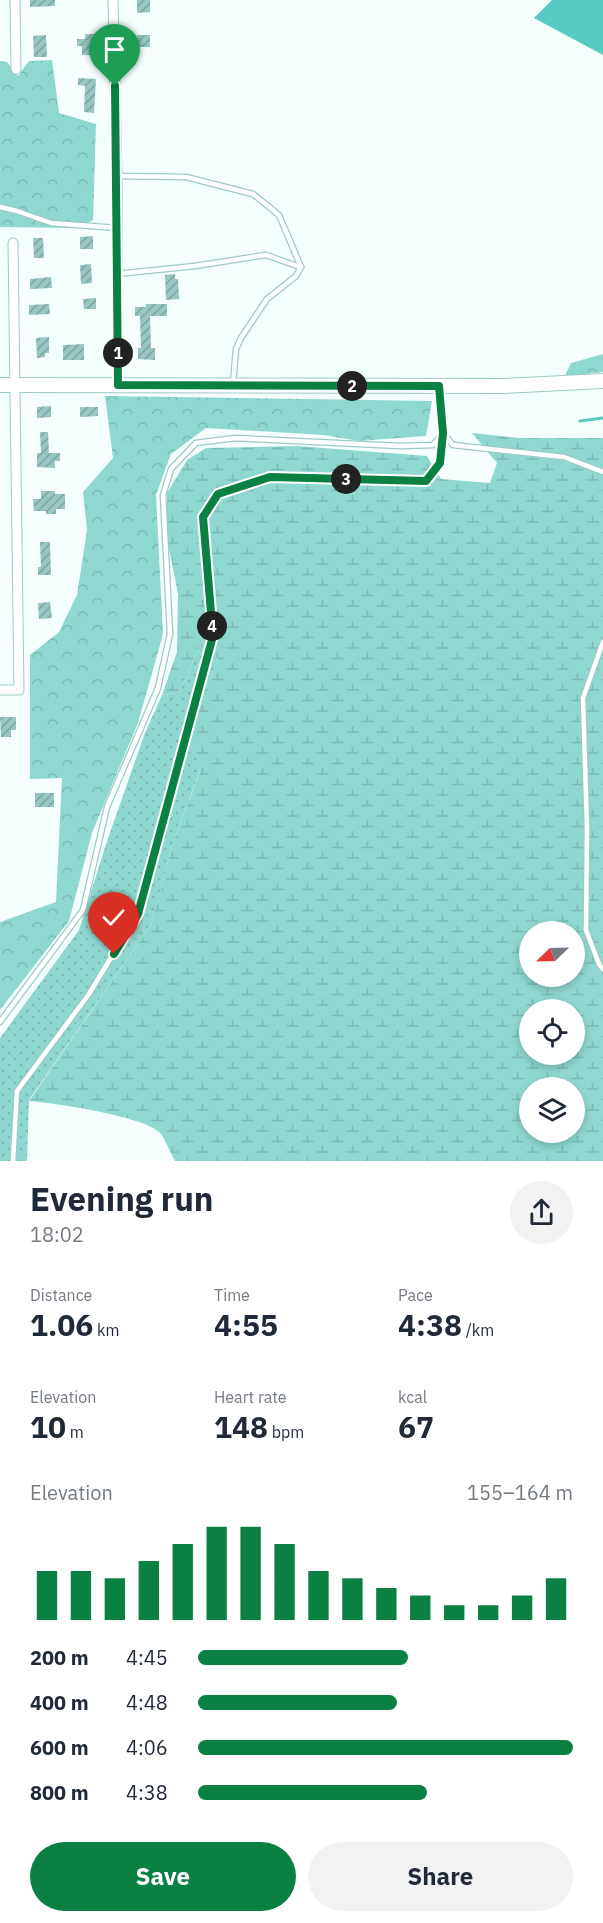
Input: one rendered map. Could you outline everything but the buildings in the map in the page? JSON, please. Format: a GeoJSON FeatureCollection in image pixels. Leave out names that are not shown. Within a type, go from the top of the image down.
{"type":"FeatureCollection","features":[{"type":"Feature","properties":{"kind":"main road"},"geometry":{"type":"LineString","coordinates":[[0,385],[503,386],[603,381]]}},
{"type":"Feature","properties":{"kind":"street"},"geometry":{"type":"LineString","coordinates":[[15,0],[16,69]]}},
{"type":"Feature","properties":{"kind":"street"},"geometry":{"type":"LineString","coordinates":[[113,0],[118,385]]}},
{"type":"Feature","properties":{"kind":"street"},"geometry":{"type":"LineString","coordinates":[[0,690],[18,690],[13,243]]}},
{"type":"Feature","properties":{"kind":"lane"},"geometry":{"type":"LineString","coordinates":[[117,176],[186,177],[253,194],[279,215],[301,267]]}},
{"type":"Feature","properties":{"kind":"lane"},"geometry":{"type":"LineString","coordinates":[[0,207],[51,223],[117,228]]}},
{"type":"Feature","properties":{"kind":"lane"},"geometry":{"type":"LineString","coordinates":[[117,274],[195,266],[266,255],[301,267]]}},
{"type":"Feature","properties":{"kind":"lane"},"geometry":{"type":"LineString","coordinates":[[233,386],[236,349],[241,338],[267,299],[296,276],[301,267]]}},
{"type":"Feature","properties":{"kind":"lane"},"geometry":{"type":"LineString","coordinates":[[13,1161],[17,1091],[89,994],[138,914],[213,636],[203,517],[218,494],[270,477],[426,481],[440,463],[443,433],[439,386]]}},
{"type":"Feature","properties":{"kind":"lane"},"geometry":{"type":"LineString","coordinates":[[443,433],[453,445],[564,457],[603,472]]}},
{"type":"Feature","properties":{"kind":"lane"},"geometry":{"type":"LineString","coordinates":[[0,1022],[83,910],[107,807],[158,688],[170,634],[163,495],[171,469],[196,443],[235,438],[400,446],[433,445],[443,433]]}},
{"type":"Feature","properties":{"kind":"lane"},"geometry":{"type":"LineString","coordinates":[[603,642],[584,698],[586,930],[603,969]]}},
{"type":"Feature","properties":{"kind":"green space"},"geometry":{"type":"Polygon","coordinates":[[[52,60],[59,113],[96,124],[93,220],[78,228],[0,227],[0,61],[7,62],[18,76],[29,61],[52,60]]]}},
{"type":"Feature","properties":{"kind":"green space"},"geometry":{"type":"Polygon","coordinates":[[[603,354],[603,372],[565,376],[571,363],[603,354]]]}},
{"type":"Feature","properties":{"kind":"green space"},"geometry":{"type":"Polygon","coordinates":[[[105,396],[432,401],[426,436],[359,441],[324,435],[206,428],[171,454],[156,495],[163,634],[138,723],[92,833],[69,921],[0,1010],[0,922],[56,902],[62,778],[30,779],[30,655],[59,632],[77,595],[87,530],[83,492],[113,458],[105,396]]]}},
{"type":"Feature","properties":{"kind":"green space"},"geometry":{"type":"Polygon","coordinates":[[[472,433],[519,438],[603,438],[603,1161],[175,1161],[159,1132],[150,1126],[97,1111],[29,1101],[151,925],[174,839],[200,772],[189,726],[218,659],[202,642],[179,693],[162,695],[177,652],[178,594],[167,538],[167,493],[187,460],[206,448],[297,446],[427,456],[441,479],[490,483],[497,463],[472,433]]]}},
{"type":"Feature","properties":{"kind":"green space"},"geometry":{"type":"Polygon","coordinates":[[[202,642],[218,659],[190,726],[200,771],[174,839],[151,925],[29,1100],[27,1161],[0,1161],[0,1038],[79,930],[145,733],[162,695],[179,693],[202,642]]]}},
{"type":"Feature","properties":{"kind":"shaded area"},"geometry":{"type":"Polygon","coordinates":[[[552,0],[603,0],[603,55],[534,18],[552,0]]]}},
{"type":"Feature","properties":{"kind":"waterway"},"geometry":{"type":"LineString","coordinates":[[580,421],[603,418]]}},
{"type":"Feature","properties":{"kind":"route"},"geometry":{"type":"LineString","coordinates":[[114,954],[138,914],[213,636],[203,517],[218,494],[270,477],[426,481],[440,463],[443,433],[439,386],[118,385],[115,86]]}}]}
